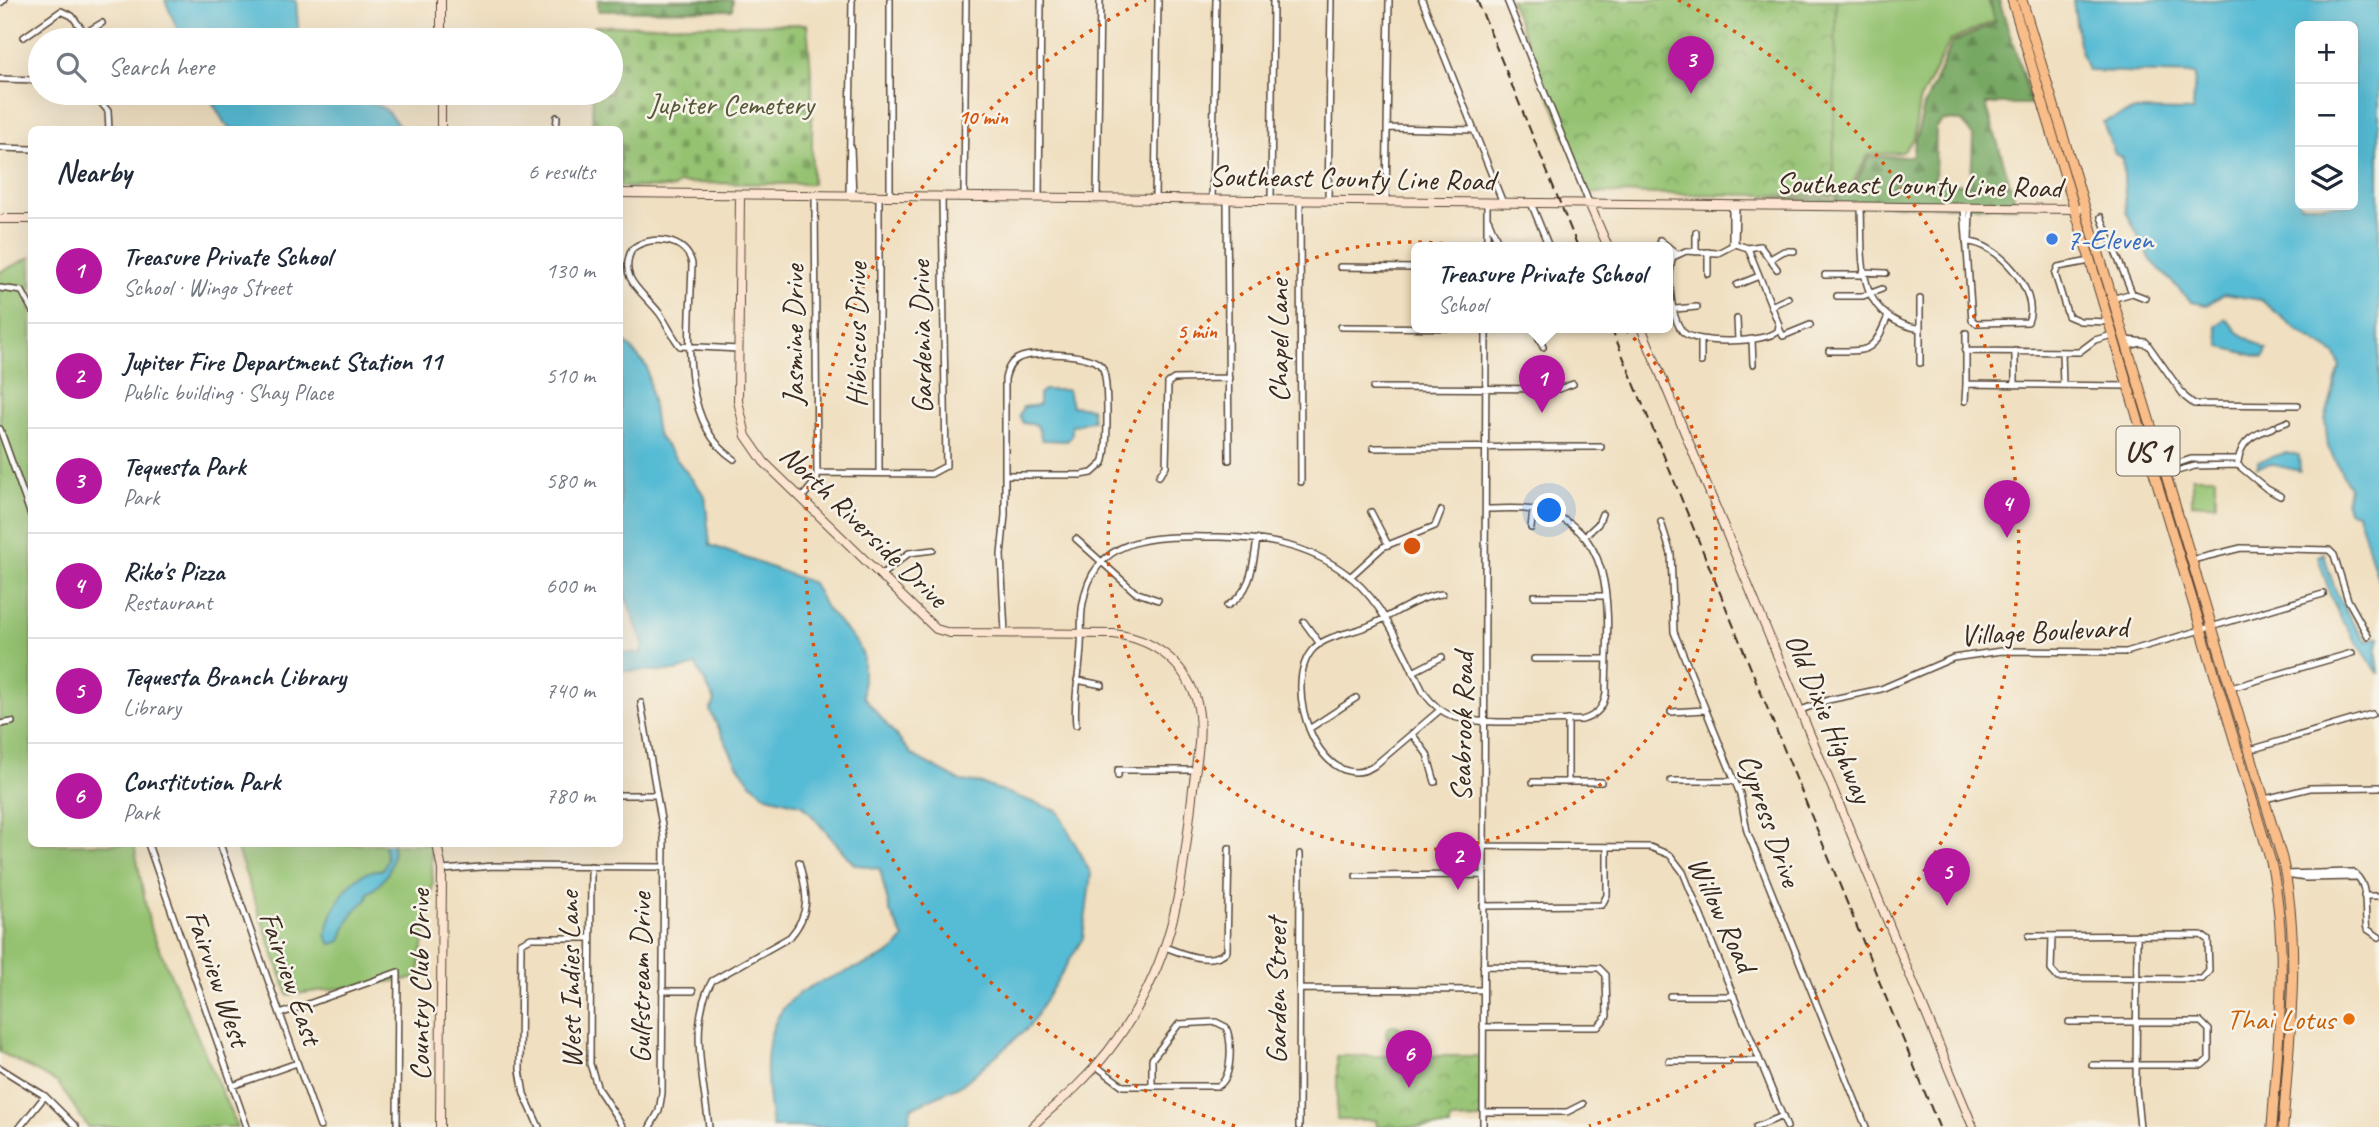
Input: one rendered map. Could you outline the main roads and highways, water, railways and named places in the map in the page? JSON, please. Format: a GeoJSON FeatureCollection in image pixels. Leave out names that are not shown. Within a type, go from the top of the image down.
{"type":"FeatureCollection","features":[{"type":"Feature","properties":{"kind":"main road","name":"US 1"},"geometry":{"type":"LineString","coordinates":[[2012,0],[2041,97],[2080,209],[2099,254],[2127,343],[2265,799],[2285,874],[2289,898],[2292,982],[2283,1127]]}},
{"type":"Feature","properties":{"kind":"main road","name":"US 1"},"geometry":{"type":"LineString","coordinates":[[2022,0],[2054,108],[2080,209],[2090,261],[2272,862],[2283,964],[2272,1127]]}},
{"type":"Feature","properties":{"kind":"main road"},"geometry":{"type":"LineString","coordinates":[[2041,97],[2054,108]]}},
{"type":"Feature","properties":{"kind":"main road"},"geometry":{"type":"LineString","coordinates":[[2112,335],[2127,343]]}},
{"type":"Feature","properties":{"kind":"main road"},"geometry":{"type":"LineString","coordinates":[[2140,428],[2158,446]]}},
{"type":"Feature","properties":{"kind":"main road"},"geometry":{"type":"LineString","coordinates":[[2234,735],[2250,750]]}},
{"type":"Feature","properties":{"kind":"main road"},"geometry":{"type":"LineString","coordinates":[[2240,754],[2255,767]]}},
{"type":"Feature","properties":{"kind":"main road"},"geometry":{"type":"LineString","coordinates":[[2272,862],[2279,872],[2285,874]]}},
{"type":"Feature","properties":{"kind":"main road"},"geometry":{"type":"LineString","coordinates":[[2276,887],[2289,898]]}},
{"type":"Feature","properties":{"kind":"main road"},"geometry":{"type":"LineString","coordinates":[[2283,964],[2292,982]]}},
{"type":"Feature","properties":{"kind":"water"},"geometry":{"type":"Polygon","coordinates":[[[165,0],[296,0],[298,28],[177,28],[165,0]]]}},
{"type":"Feature","properties":{"kind":"water"},"geometry":{"type":"Polygon","coordinates":[[[2073,0],[2379,0],[2379,583],[2358,513],[2348,511],[2346,503],[2349,487],[2328,447],[2325,420],[2340,366],[2335,354],[2300,332],[2261,300],[2224,294],[2207,305],[2191,302],[2151,260],[2126,212],[2123,158],[2115,154],[2103,122],[2135,110],[2193,111],[2195,74],[2088,71],[2079,44],[2073,0]]]}},
{"type":"Feature","properties":{"kind":"water"},"geometry":{"type":"Polygon","coordinates":[[[214,105],[377,105],[385,109],[399,126],[228,126],[214,105]]]}},
{"type":"Feature","properties":{"kind":"water"},"geometry":{"type":"Polygon","coordinates":[[[2226,319],[2238,332],[2267,350],[2264,358],[2221,347],[2216,326],[2226,319]]]}},
{"type":"Feature","properties":{"kind":"water"},"geometry":{"type":"Polygon","coordinates":[[[623,339],[647,367],[657,434],[705,496],[710,545],[813,583],[826,608],[858,644],[863,656],[863,696],[912,755],[960,781],[980,783],[1058,811],[1091,874],[1083,938],[1029,1027],[963,1084],[911,1108],[908,1127],[772,1127],[767,1062],[773,1029],[779,1014],[803,991],[883,957],[894,950],[904,938],[890,912],[880,869],[854,864],[803,805],[767,796],[751,783],[736,763],[710,711],[715,701],[696,665],[676,671],[623,671],[623,653],[641,653],[643,643],[623,591],[623,339]]]}},
{"type":"Feature","properties":{"kind":"water"},"geometry":{"type":"Polygon","coordinates":[[[1044,390],[1068,390],[1072,406],[1091,408],[1093,420],[1072,426],[1072,436],[1067,441],[1042,440],[1037,425],[1023,423],[1019,416],[1023,407],[1039,405],[1039,394],[1044,390]]]}},
{"type":"Feature","properties":{"kind":"water"},"geometry":{"type":"Polygon","coordinates":[[[2285,453],[2299,455],[2300,471],[2270,464],[2257,467],[2259,461],[2285,453]]]}},
{"type":"Feature","properties":{"kind":"water"},"geometry":{"type":"Polygon","coordinates":[[[2324,553],[2335,589],[2351,621],[2366,641],[2379,637],[2376,651],[2379,674],[2342,621],[2331,598],[2318,556],[2324,553]]]}},
{"type":"Feature","properties":{"kind":"water"},"geometry":{"type":"Polygon","coordinates":[[[385,847],[393,847],[392,859],[385,878],[368,893],[367,900],[353,913],[341,941],[331,944],[326,936],[344,892],[361,876],[383,870],[387,859],[385,847]]]}},
{"type":"Feature","properties":{"kind":"railway"},"geometry":{"type":"LineString","coordinates":[[1477,0],[1576,242]]}},
{"type":"Feature","properties":{"kind":"railway"},"geometry":{"type":"LineString","coordinates":[[1613,333],[1939,1127]]}},
{"type":"Feature","properties":{"kind":"place","name":"Tequesta Park"},"geometry":{"type":"Point","coordinates":[1691,94]}},
{"type":"Feature","properties":{"kind":"place","name":"7-Eleven"},"geometry":{"type":"Point","coordinates":[2052,239]}},
{"type":"Feature","properties":{"kind":"place","name":"Treasure Private School"},"geometry":{"type":"Point","coordinates":[1542,413]}},
{"type":"Feature","properties":{"kind":"place","name":"Riko's Pizza"},"geometry":{"type":"Point","coordinates":[2007,538]}},
{"type":"Feature","properties":{"kind":"place","name":"Jupiter Fire Department Station 11"},"geometry":{"type":"Point","coordinates":[1458,890]}},
{"type":"Feature","properties":{"kind":"place","name":"Tequesta Branch Library"},"geometry":{"type":"Point","coordinates":[1947,906]}},
{"type":"Feature","properties":{"kind":"place","name":"Thai Lotus"},"geometry":{"type":"Point","coordinates":[2349,1019]}},
{"type":"Feature","properties":{"kind":"place","name":"Constitution Park"},"geometry":{"type":"Point","coordinates":[1409,1088]}},
{"type":"Feature","properties":{"kind":"park label","name":"Jupiter Cemetery"},"geometry":{"type":"Point","coordinates":[731,104]}}]}
